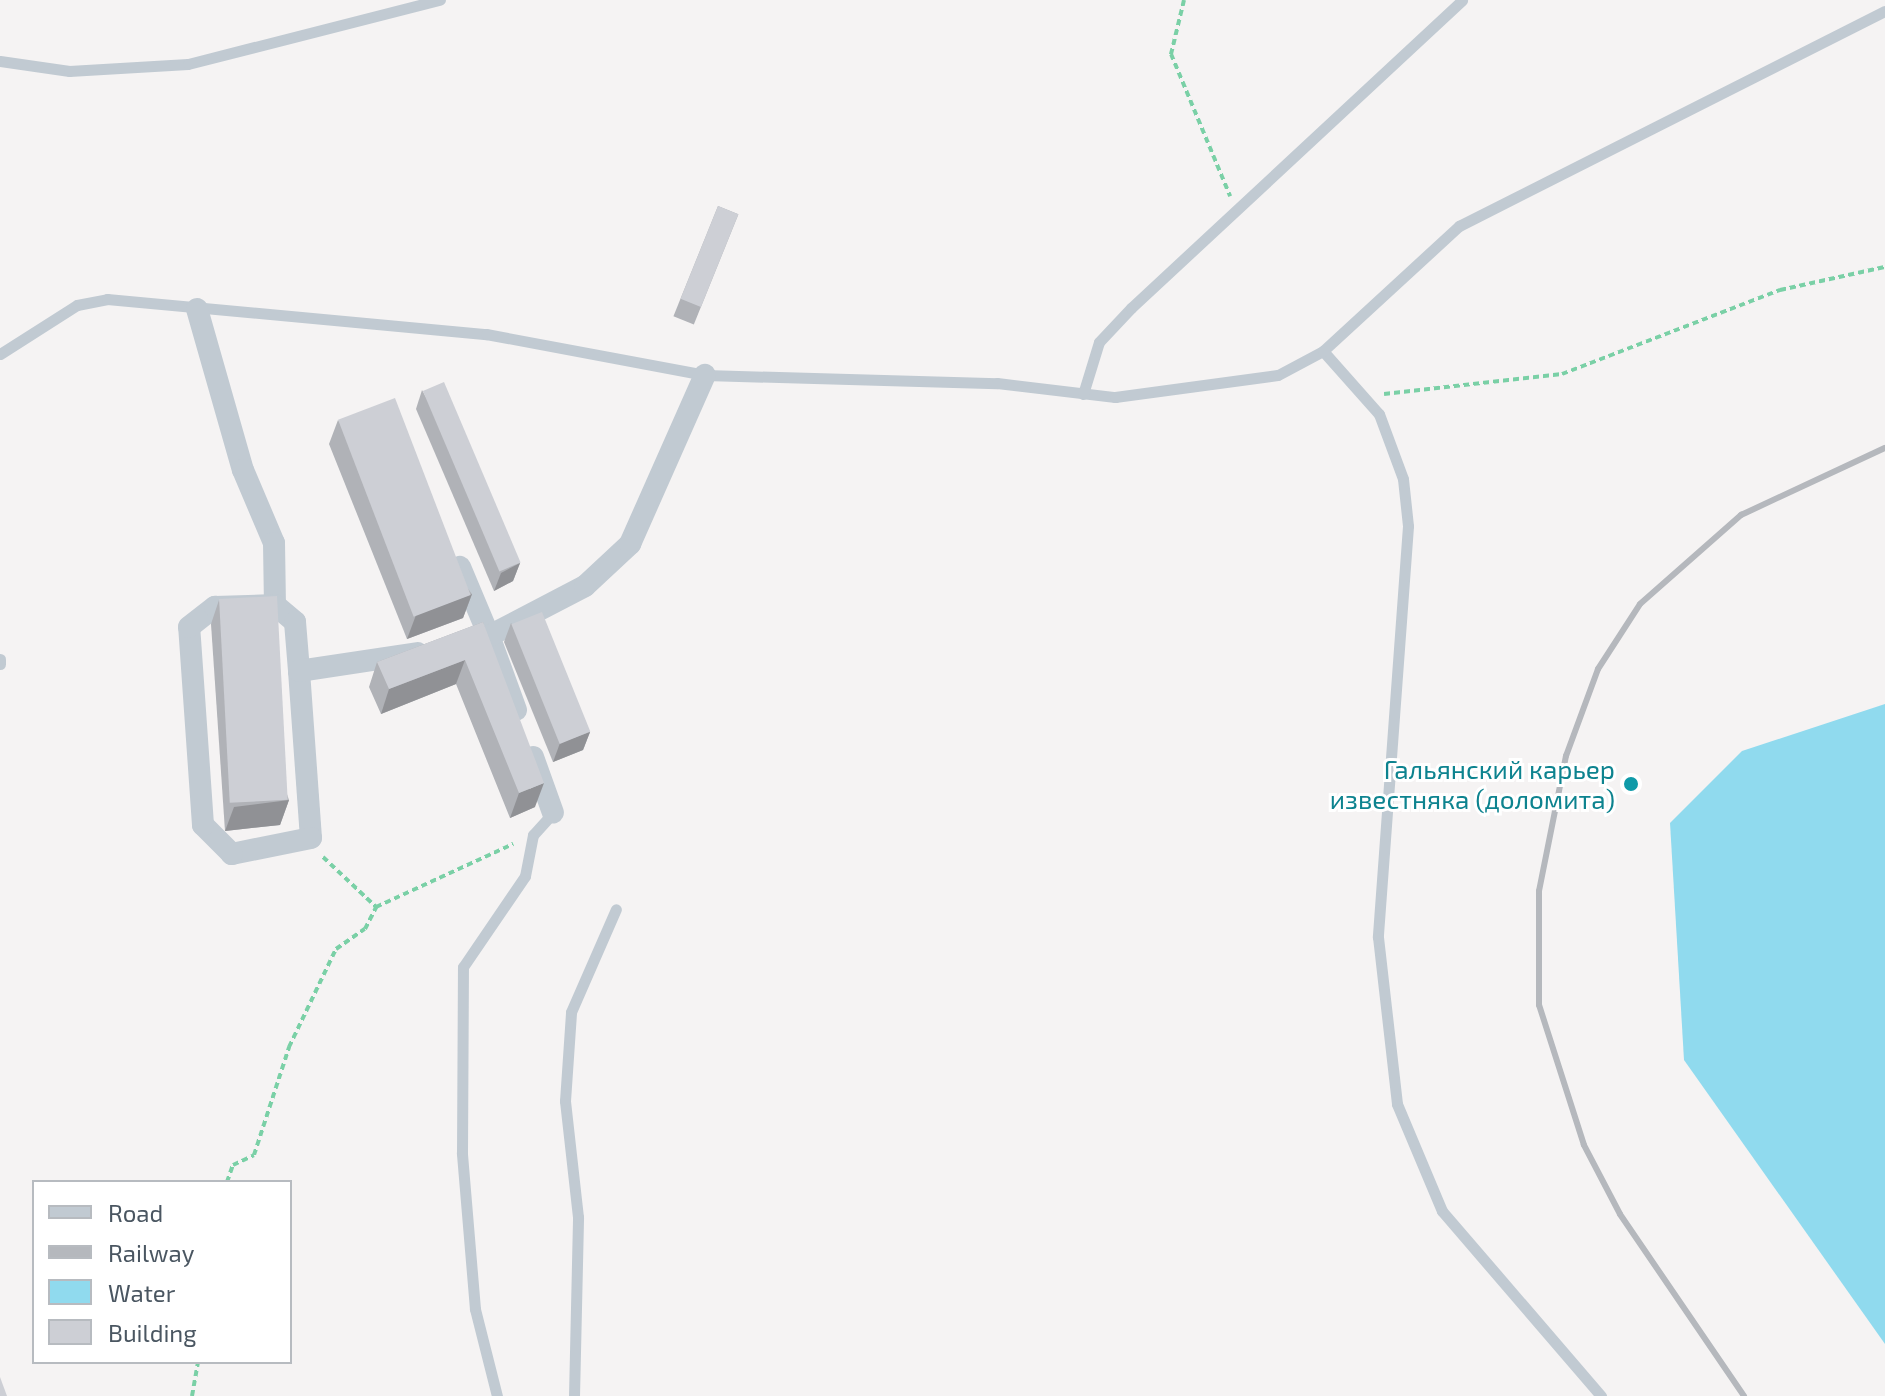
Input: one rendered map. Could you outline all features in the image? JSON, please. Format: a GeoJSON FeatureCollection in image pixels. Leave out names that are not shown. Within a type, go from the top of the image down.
{"type":"FeatureCollection","features":[{"type":"Feature","properties":{"kind":"street"},"geometry":{"type":"LineString","coordinates":[[197,309],[243,470],[274,543],[275,605]]}},
{"type":"Feature","properties":{"kind":"street"},"geometry":{"type":"LineString","coordinates":[[299,671],[489,636],[585,586],[630,544],[705,375]]}},
{"type":"Feature","properties":{"kind":"street"},"geometry":{"type":"LineString","coordinates":[[454,550],[489,636],[553,813]]}},
{"type":"Feature","properties":{"kind":"street"},"geometry":{"type":"LineString","coordinates":[[275,605],[295,622],[299,671],[311,838],[232,854],[203,825],[189,627],[215,607],[275,605]]}},
{"type":"Feature","properties":{"kind":"lane"},"geometry":{"type":"LineString","coordinates":[[0,61],[69,71],[188,64],[440,0]]}},
{"type":"Feature","properties":{"kind":"lane"},"geometry":{"type":"LineString","coordinates":[[1083,394],[1099,342],[1234,207],[1462,0]]}},
{"type":"Feature","properties":{"kind":"lane"},"geometry":{"type":"LineString","coordinates":[[0,354],[77,305],[107,299],[486,334],[705,375],[917,379],[1115,397],[1278,375],[1323,351],[1459,226],[1885,11]]}},
{"type":"Feature","properties":{"kind":"lane"},"geometry":{"type":"LineString","coordinates":[[1323,351],[1365,396],[1394,447],[1408,526],[1378,937],[1397,1104],[1442,1211],[1601,1396]]}},
{"type":"Feature","properties":{"kind":"lane"},"geometry":{"type":"LineString","coordinates":[[497,1396],[475,1309],[463,1169],[463,967],[525,876],[533,835],[553,813]]}},
{"type":"Feature","properties":{"kind":"lane"},"geometry":{"type":"LineString","coordinates":[[574,1396],[578,1217],[565,1101],[571,1012],[616,909]]}},
{"type":"Feature","properties":{"kind":"path"},"geometry":{"type":"LineString","coordinates":[[1184,0],[1171,54],[1234,207]]}},
{"type":"Feature","properties":{"kind":"path"},"geometry":{"type":"LineString","coordinates":[[1365,396],[1562,374],[1780,290],[1885,267]]}},
{"type":"Feature","properties":{"kind":"path"},"geometry":{"type":"LineString","coordinates":[[228,1180],[233,1165],[254,1155],[289,1047],[336,949],[365,929],[376,907],[533,835]]}},
{"type":"Feature","properties":{"kind":"path"},"geometry":{"type":"LineString","coordinates":[[311,838],[332,873],[376,907]]}},
{"type":"Feature","properties":{"kind":"path"},"geometry":{"type":"LineString","coordinates":[[192,1396],[198,1364]]}},
{"type":"Feature","properties":{"kind":"water"},"geometry":{"type":"Polygon","coordinates":[[[1885,704],[1885,1344],[1684,1060],[1670,823],[1742,751],[1885,704]]]}},
{"type":"Feature","properties":{"kind":"building"},"geometry":{"type":"Polygon","coordinates":[[[718,206],[738,214],[701,307],[681,299],[718,206]]]}},
{"type":"Feature","properties":{"kind":"building"},"geometry":{"type":"Polygon","coordinates":[[[444,382],[521,562],[499,571],[423,391],[444,382]]]}},
{"type":"Feature","properties":{"kind":"building"},"geometry":{"type":"Polygon","coordinates":[[[395,398],[471,595],[414,617],[338,420],[395,398]]]}},
{"type":"Feature","properties":{"kind":"building"},"geometry":{"type":"Polygon","coordinates":[[[277,596],[288,800],[230,803],[219,599],[277,596]]]}},
{"type":"Feature","properties":{"kind":"building"},"geometry":{"type":"Polygon","coordinates":[[[542,612],[590,732],[560,744],[511,624],[542,612]]]}},
{"type":"Feature","properties":{"kind":"building"},"geometry":{"type":"Polygon","coordinates":[[[483,622],[544,783],[519,793],[465,660],[389,689],[377,662],[483,622]]]}},
{"type":"Feature","properties":{"kind":"building"},"geometry":{"type":"Polygon","coordinates":[[[0,1377],[7,1396],[0,1396],[0,1377]]]}},
{"type":"Feature","properties":{"kind":"railway"},"geometry":{"type":"LineString","coordinates":[[1744,1396],[1620,1214],[1584,1145],[1539,1005],[1539,891],[1566,756],[1598,669],[1640,604],[1741,515],[1885,448]]}},
{"type":"Feature","properties":{"kind":"place","name":"Гальянский карьер известняка (доломита)"},"geometry":{"type":"Point","coordinates":[1631,784]}}]}
